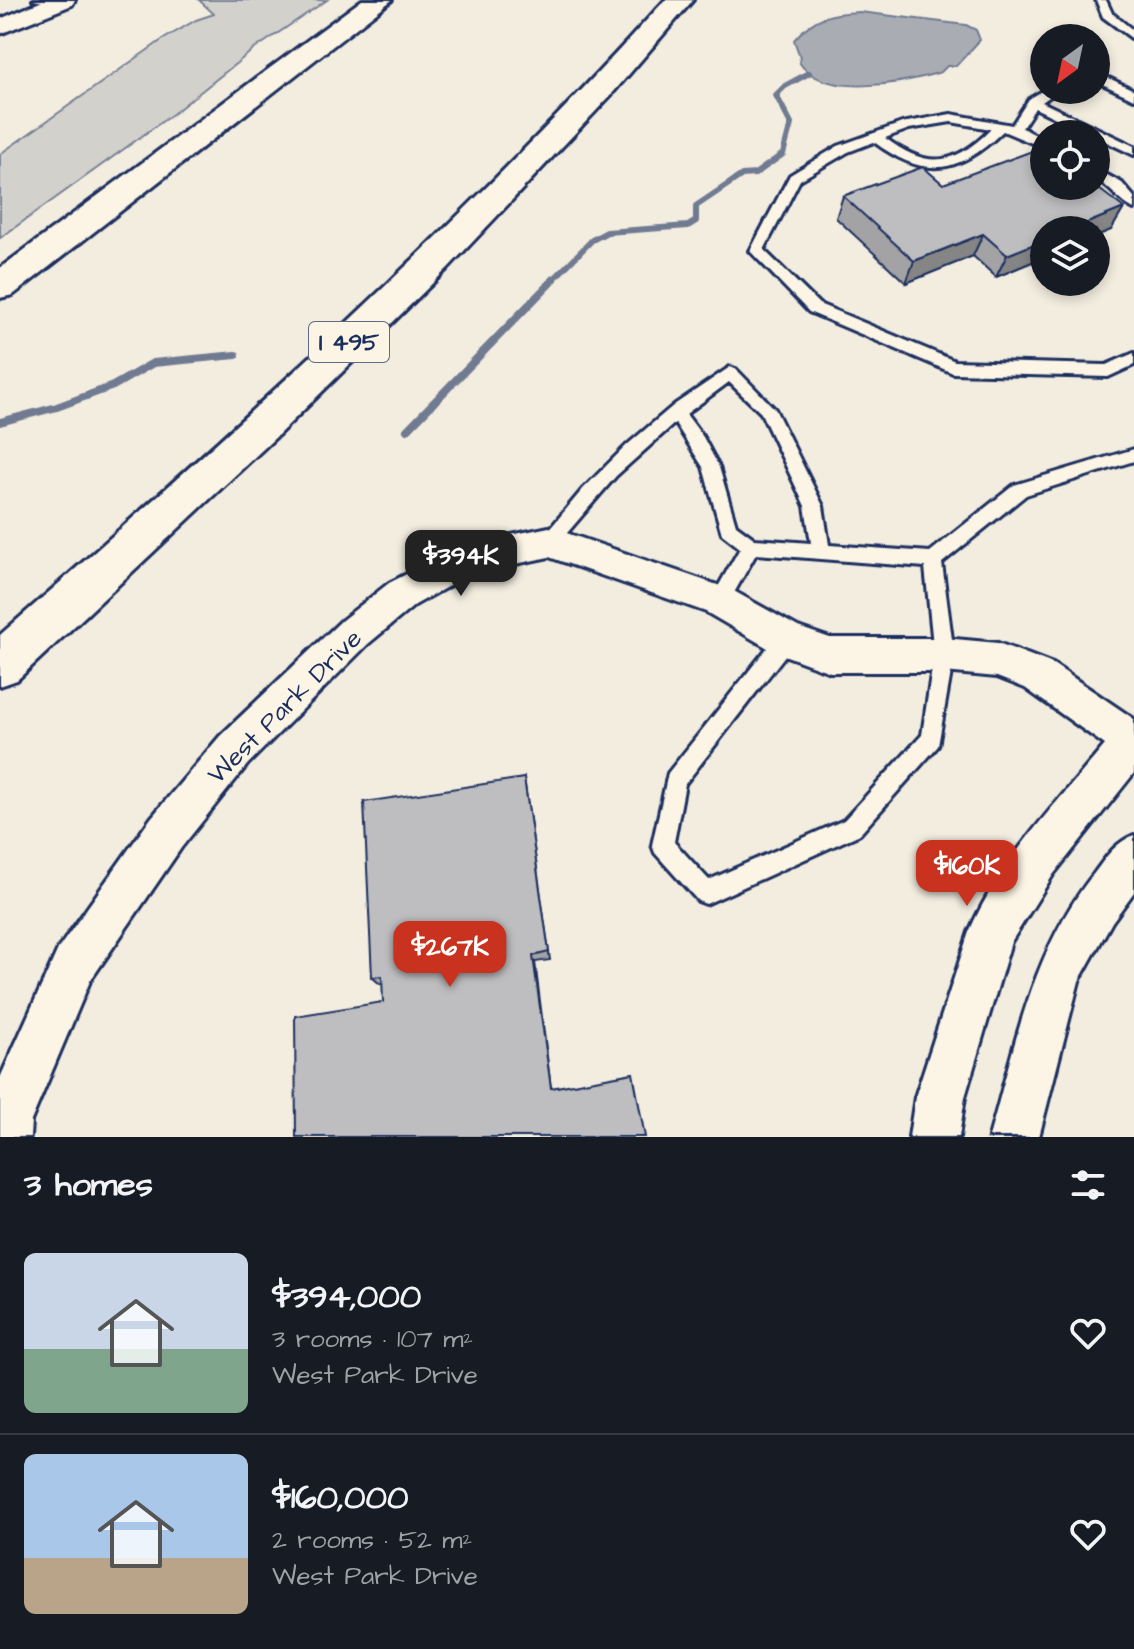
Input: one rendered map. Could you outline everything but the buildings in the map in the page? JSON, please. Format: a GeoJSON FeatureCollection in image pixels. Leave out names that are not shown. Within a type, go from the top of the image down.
{"type":"FeatureCollection","features":[{"type":"Feature","properties":{"kind":"highway"},"geometry":{"type":"LineString","coordinates":[[0,286],[379,0]]}},
{"type":"Feature","properties":{"kind":"highway","name":"I 495"},"geometry":{"type":"LineString","coordinates":[[0,665],[382,311],[545,146],[680,0]]}},
{"type":"Feature","properties":{"kind":"street"},"geometry":{"type":"LineString","coordinates":[[0,27],[54,1]]}},
{"type":"Feature","properties":{"kind":"street"},"geometry":{"type":"LineString","coordinates":[[549,542],[719,601],[786,639],[830,655],[944,655],[998,660],[1039,676],[1134,742],[1038,860],[992,932],[940,1097],[934,1137]]}},
{"type":"Feature","properties":{"kind":"street","name":"West Park Drive"},"geometry":{"type":"LineString","coordinates":[[5,1137],[6,1121],[74,965],[166,833],[234,750],[324,661],[402,594],[464,560],[549,542]]}},
{"type":"Feature","properties":{"kind":"street"},"geometry":{"type":"LineString","coordinates":[[1014,1137],[1058,974],[1096,906],[1134,857]]}},
{"type":"Feature","properties":{"kind":"lane"},"geometry":{"type":"LineString","coordinates":[[1101,0],[1107,15],[1134,37]]}},
{"type":"Feature","properties":{"kind":"lane"},"geometry":{"type":"LineString","coordinates":[[1110,83],[1134,95]]}},
{"type":"Feature","properties":{"kind":"lane"},"geometry":{"type":"LineString","coordinates":[[1015,129],[1032,104]]}},
{"type":"Feature","properties":{"kind":"lane"},"geometry":{"type":"LineString","coordinates":[[1037,104],[1134,151]]}},
{"type":"Feature","properties":{"kind":"lane"},"geometry":{"type":"LineString","coordinates":[[1030,137],[1015,129],[951,118],[906,126],[843,149],[795,178],[757,251],[814,308],[953,367],[1108,371],[1134,359]]}},
{"type":"Feature","properties":{"kind":"lane"},"geometry":{"type":"LineString","coordinates":[[876,137],[908,158],[950,165],[975,151],[999,128]]}},
{"type":"Feature","properties":{"kind":"lane"},"geometry":{"type":"LineString","coordinates":[[1110,182],[1134,205]]}},
{"type":"Feature","properties":{"kind":"lane"},"geometry":{"type":"LineString","coordinates":[[549,542],[584,496],[676,413],[730,373],[767,409],[814,506],[821,551]]}},
{"type":"Feature","properties":{"kind":"lane"},"geometry":{"type":"LineString","coordinates":[[676,413],[701,443],[716,475],[728,529],[751,546],[933,560],[1020,490],[1134,455]]}},
{"type":"Feature","properties":{"kind":"lane"},"geometry":{"type":"LineString","coordinates":[[719,601],[751,546]]}},
{"type":"Feature","properties":{"kind":"lane"},"geometry":{"type":"LineString","coordinates":[[786,639],[675,780],[663,845],[706,893],[852,827],[931,739],[944,655],[933,560]]}},
{"type":"Feature","properties":{"kind":"shaded area"},"geometry":{"type":"Polygon","coordinates":[[[199,0],[327,0],[253,50],[174,113],[0,238],[0,154],[162,40],[196,20],[214,14],[199,0]]]}},
{"type":"Feature","properties":{"kind":"shaded area"},"geometry":{"type":"Polygon","coordinates":[[[860,12],[966,25],[976,30],[980,40],[956,66],[947,66],[941,72],[907,80],[845,85],[811,74],[799,62],[794,40],[808,26],[823,18],[860,12]]]}},
{"type":"Feature","properties":{"kind":"waterway"},"geometry":{"type":"LineString","coordinates":[[552,281],[592,240],[607,232],[688,226],[696,221],[696,206],[742,175],[755,174],[783,154],[791,124],[776,95],[785,86],[809,73]]}},
{"type":"Feature","properties":{"kind":"waterway"},"geometry":{"type":"LineString","coordinates":[[407,430],[554,279]]}},
{"type":"Feature","properties":{"kind":"waterway"},"geometry":{"type":"LineString","coordinates":[[0,422],[57,407],[113,386],[153,363],[236,355]]}}]}
